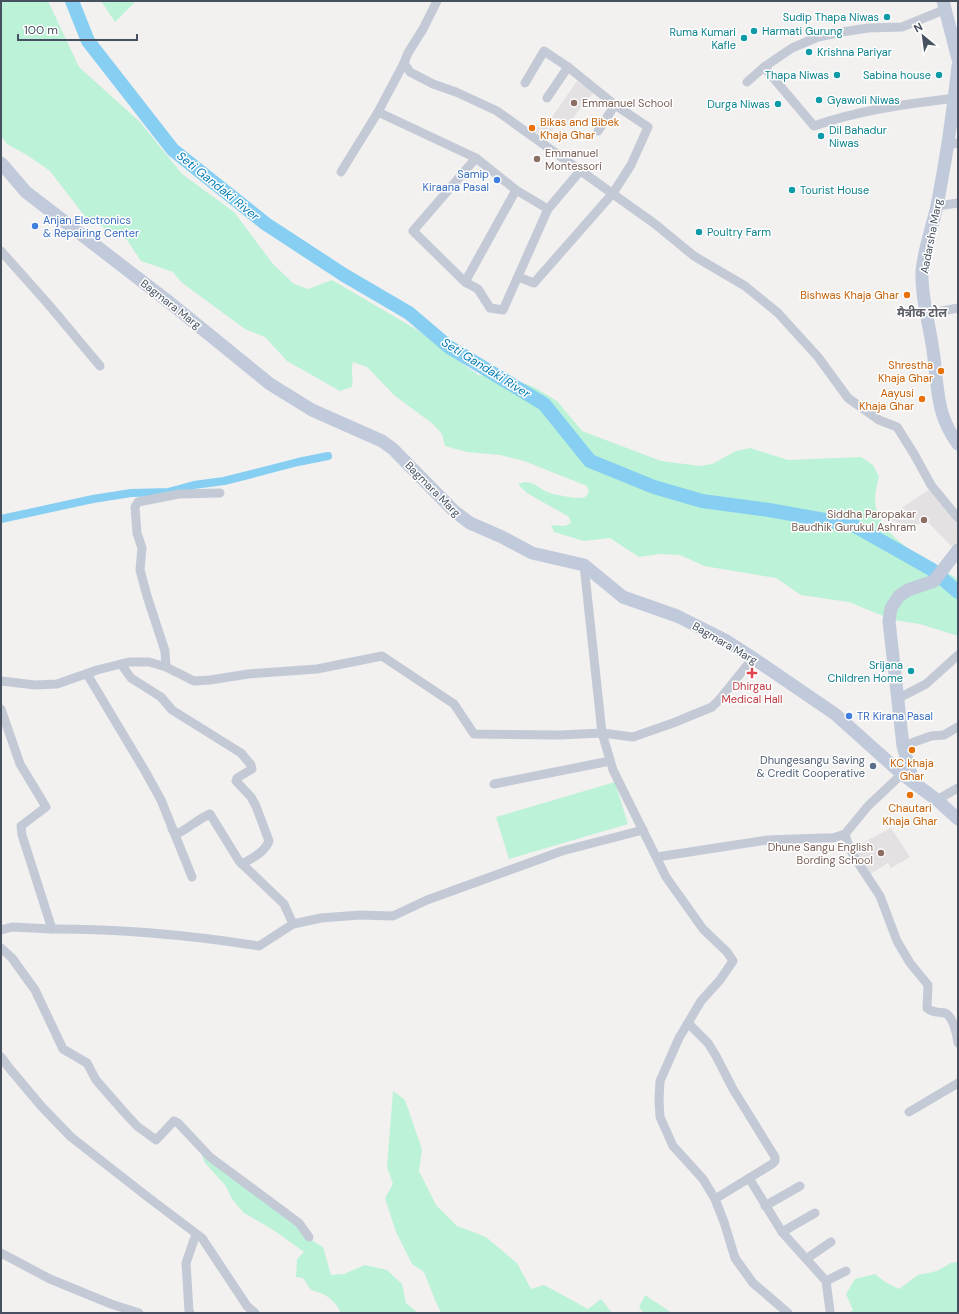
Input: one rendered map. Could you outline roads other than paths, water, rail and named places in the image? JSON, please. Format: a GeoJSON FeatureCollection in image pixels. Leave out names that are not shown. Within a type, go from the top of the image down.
{"type":"FeatureCollection","features":[{"type":"Feature","properties":{"kind":"main road"},"geometry":{"type":"LineString","coordinates":[[944,5],[958,59]]}},
{"type":"Feature","properties":{"kind":"main road","name":"Aadarsha Marg"},"geometry":{"type":"LineString","coordinates":[[958,66],[952,144],[936,206],[922,270],[922,290],[927,314],[940,407],[945,424],[958,444]]}},
{"type":"Feature","properties":{"kind":"main road","name":"Bagmara Marg"},"geometry":{"type":"LineString","coordinates":[[1,163],[26,192],[169,302],[270,384],[312,410],[382,441],[393,449],[454,511],[470,523],[502,537],[532,553],[584,565],[624,597],[677,616],[725,640],[835,714],[958,819]]}},
{"type":"Feature","properties":{"kind":"main road"},"geometry":{"type":"LineString","coordinates":[[907,777],[889,621],[891,608],[899,596],[908,590],[934,581],[958,550]]}},
{"type":"Feature","properties":{"kind":"street"},"geometry":{"type":"LineString","coordinates":[[341,172],[378,112],[408,53],[423,29],[437,1]]}},
{"type":"Feature","properties":{"kind":"street"},"geometry":{"type":"LineString","coordinates":[[747,82],[764,67],[792,48],[818,37],[868,28],[902,27],[944,5]]}},
{"type":"Feature","properties":{"kind":"street"},"geometry":{"type":"LineString","coordinates":[[518,277],[534,283],[613,193],[631,165],[648,127],[615,105],[568,67],[544,51],[524,83]]}},
{"type":"Feature","properties":{"kind":"street"},"geometry":{"type":"LineString","coordinates":[[404,63],[410,72],[433,84],[456,92],[497,111],[613,193],[655,224],[694,256],[745,286],[778,313],[818,357],[848,398],[879,420],[897,427],[931,485],[958,518]]}},
{"type":"Feature","properties":{"kind":"street"},"geometry":{"type":"LineString","coordinates":[[547,98],[568,67]]}},
{"type":"Feature","properties":{"kind":"street"},"geometry":{"type":"LineString","coordinates":[[764,67],[814,126],[871,110],[955,98]]}},
{"type":"Feature","properties":{"kind":"street"},"geometry":{"type":"LineString","coordinates":[[598,131],[615,105]]}},
{"type":"Feature","properties":{"kind":"street"},"geometry":{"type":"LineString","coordinates":[[378,112],[476,158],[516,190],[548,209]]}},
{"type":"Feature","properties":{"kind":"street"},"geometry":{"type":"LineString","coordinates":[[476,158],[413,231],[465,282],[478,289],[490,308],[503,310],[548,209],[581,170]]}},
{"type":"Feature","properties":{"kind":"street"},"geometry":{"type":"LineString","coordinates":[[465,282],[516,190]]}},
{"type":"Feature","properties":{"kind":"street"},"geometry":{"type":"LineString","coordinates":[[936,206],[958,203]]}},
{"type":"Feature","properties":{"kind":"street"},"geometry":{"type":"LineString","coordinates":[[1,251],[100,366]]}},
{"type":"Feature","properties":{"kind":"street"},"geometry":{"type":"LineString","coordinates":[[927,314],[958,308]]}},
{"type":"Feature","properties":{"kind":"street"},"geometry":{"type":"LineString","coordinates":[[166,667],[165,651],[146,596],[140,570],[142,548],[138,533],[135,507],[138,502],[179,494],[220,492]]}},
{"type":"Feature","properties":{"kind":"street"},"geometry":{"type":"LineString","coordinates":[[584,565],[602,733],[613,770],[666,877],[703,929],[727,952],[733,961],[720,980],[702,1001],[679,1038],[660,1081],[660,1117],[673,1146],[703,1179],[715,1199],[724,1222],[734,1258],[753,1283],[788,1313]]}},
{"type":"Feature","properties":{"kind":"street"},"geometry":{"type":"LineString","coordinates":[[899,698],[926,684],[958,655]]}},
{"type":"Feature","properties":{"kind":"street"},"geometry":{"type":"LineString","coordinates":[[1,681],[35,685],[57,684],[129,662],[149,662],[166,667],[194,681],[210,680],[248,674],[316,669],[382,656],[454,704],[474,734],[559,735],[602,733],[633,737],[673,723],[712,706],[719,700],[753,658]]}},
{"type":"Feature","properties":{"kind":"street"},"geometry":{"type":"LineString","coordinates":[[121,664],[131,678],[161,697],[172,710],[241,753],[252,764],[252,769],[237,778],[236,781],[251,797],[256,806],[269,842],[257,855],[242,864]]}},
{"type":"Feature","properties":{"kind":"street"},"geometry":{"type":"LineString","coordinates":[[87,674],[161,800],[192,877]]}},
{"type":"Feature","properties":{"kind":"street"},"geometry":{"type":"LineString","coordinates":[[1,709],[20,764],[46,807],[21,826],[22,835],[52,929]]}},
{"type":"Feature","properties":{"kind":"street"},"geometry":{"type":"LineString","coordinates":[[903,746],[931,736],[944,735],[958,727]]}},
{"type":"Feature","properties":{"kind":"street"},"geometry":{"type":"LineString","coordinates":[[494,784],[610,761]]}},
{"type":"Feature","properties":{"kind":"street"},"geometry":{"type":"LineString","coordinates":[[657,857],[767,840],[833,838],[845,834],[868,806],[907,777]]}},
{"type":"Feature","properties":{"kind":"street"},"geometry":{"type":"LineString","coordinates":[[937,800],[958,788]]}},
{"type":"Feature","properties":{"kind":"street"},"geometry":{"type":"LineString","coordinates":[[172,828],[178,834],[191,827],[198,819],[210,814],[239,861],[284,904],[293,924]]}},
{"type":"Feature","properties":{"kind":"street"},"geometry":{"type":"LineString","coordinates":[[1,930],[12,927],[138,931],[207,938],[259,946],[293,924],[321,918],[360,915],[393,916],[427,900],[562,851],[643,830]]}},
{"type":"Feature","properties":{"kind":"street"},"geometry":{"type":"LineString","coordinates":[[845,834],[853,855],[880,896],[897,941],[910,963],[928,985],[927,1008],[931,1011],[950,1016],[957,1032],[958,1043]]}},
{"type":"Feature","properties":{"kind":"street"},"geometry":{"type":"LineString","coordinates":[[1,948],[12,958],[35,990],[63,1049],[87,1063],[96,1080],[137,1126],[156,1140],[174,1121],[178,1123],[210,1157],[299,1223],[309,1237]]}},
{"type":"Feature","properties":{"kind":"street"},"geometry":{"type":"LineString","coordinates":[[688,1024],[708,1043],[733,1089],[775,1157],[775,1161],[772,1164],[715,1199]]}},
{"type":"Feature","properties":{"kind":"street"},"geometry":{"type":"LineString","coordinates":[[1,1057],[42,1107],[71,1137],[202,1238],[247,1306],[255,1313]]}},
{"type":"Feature","properties":{"kind":"street"},"geometry":{"type":"LineString","coordinates":[[909,1112],[958,1083]]}},
{"type":"Feature","properties":{"kind":"street"},"geometry":{"type":"LineString","coordinates":[[749,1178],[782,1232],[826,1281],[830,1311]]}},
{"type":"Feature","properties":{"kind":"street"},"geometry":{"type":"LineString","coordinates":[[765,1206],[800,1186]]}},
{"type":"Feature","properties":{"kind":"street"},"geometry":{"type":"LineString","coordinates":[[782,1232],[815,1213]]}},
{"type":"Feature","properties":{"kind":"street"},"geometry":{"type":"LineString","coordinates":[[190,1313],[186,1263],[196,1234]]}},
{"type":"Feature","properties":{"kind":"street"},"geometry":{"type":"LineString","coordinates":[[806,1259],[831,1242]]}},
{"type":"Feature","properties":{"kind":"street"},"geometry":{"type":"LineString","coordinates":[[1,1253],[50,1279],[111,1304],[139,1313]]}},
{"type":"Feature","properties":{"kind":"street"},"geometry":{"type":"LineString","coordinates":[[826,1281],[846,1271]]}},
{"type":"Feature","properties":{"kind":"waterway","name":"Seti Gandaki River"},"geometry":{"type":"LineString","coordinates":[[72,1],[88,41],[173,150],[266,224],[344,275],[409,313],[449,347],[544,404],[590,461],[654,487],[702,501],[769,510],[853,525],[931,569],[958,592]]}},
{"type":"Feature","properties":{"kind":"waterway"},"geometry":{"type":"LineString","coordinates":[[1,519],[93,499],[131,493],[168,492],[194,485],[224,481],[328,456]]}},
{"type":"Feature","properties":{"kind":"place","name":"Sudip Thapa Niwas"},"geometry":{"type":"Point","coordinates":[887,17]}},
{"type":"Feature","properties":{"kind":"place","name":"Harmati Gurung"},"geometry":{"type":"Point","coordinates":[754,31]}},
{"type":"Feature","properties":{"kind":"place","name":"Ruma Kumari Kafle"},"geometry":{"type":"Point","coordinates":[744,38]}},
{"type":"Feature","properties":{"kind":"place","name":"Krishna Pariyar"},"geometry":{"type":"Point","coordinates":[809,52]}},
{"type":"Feature","properties":{"kind":"place","name":"Thapa Niwas"},"geometry":{"type":"Point","coordinates":[837,75]}},
{"type":"Feature","properties":{"kind":"place","name":"Sabina house"},"geometry":{"type":"Point","coordinates":[939,75]}},
{"type":"Feature","properties":{"kind":"place","name":"Gyawoli Niwas"},"geometry":{"type":"Point","coordinates":[819,100]}},
{"type":"Feature","properties":{"kind":"place","name":"Emmanuel School"},"geometry":{"type":"Point","coordinates":[574,103]}},
{"type":"Feature","properties":{"kind":"place","name":"Durga Niwas"},"geometry":{"type":"Point","coordinates":[778,104]}},
{"type":"Feature","properties":{"kind":"place","name":"Bikas and Bibek Khaja Ghar"},"geometry":{"type":"Point","coordinates":[532,128]}},
{"type":"Feature","properties":{"kind":"place","name":"Dil Bahadur Niwas"},"geometry":{"type":"Point","coordinates":[821,136]}},
{"type":"Feature","properties":{"kind":"place","name":"Emmanuel Montessori"},"geometry":{"type":"Point","coordinates":[537,159]}},
{"type":"Feature","properties":{"kind":"place","name":"Samip Kiraana Pasal"},"geometry":{"type":"Point","coordinates":[497,180]}},
{"type":"Feature","properties":{"kind":"place","name":"Tourist House"},"geometry":{"type":"Point","coordinates":[792,190]}},
{"type":"Feature","properties":{"kind":"place","name":"Anjan Electronics & Repairing Center"},"geometry":{"type":"Point","coordinates":[35,226]}},
{"type":"Feature","properties":{"kind":"place","name":"Poultry Farm"},"geometry":{"type":"Point","coordinates":[699,232]}},
{"type":"Feature","properties":{"kind":"place","name":"Bishwas Khaja Ghar"},"geometry":{"type":"Point","coordinates":[907,295]}},
{"type":"Feature","properties":{"kind":"place","name":"Shrestha Khaja Ghar"},"geometry":{"type":"Point","coordinates":[941,371]}},
{"type":"Feature","properties":{"kind":"place","name":"Aayusi Khaja Ghar"},"geometry":{"type":"Point","coordinates":[922,399]}},
{"type":"Feature","properties":{"kind":"place","name":"Siddha Paropakar Baudhik Gurukul Ashram"},"geometry":{"type":"Point","coordinates":[924,520]}},
{"type":"Feature","properties":{"kind":"place","name":"Srijana Children Home"},"geometry":{"type":"Point","coordinates":[911,671]}},
{"type":"Feature","properties":{"kind":"place","name":"Dhirgau Medical Hall"},"geometry":{"type":"Point","coordinates":[752,673]}},
{"type":"Feature","properties":{"kind":"place","name":"TR Kirana Pasal"},"geometry":{"type":"Point","coordinates":[849,716]}},
{"type":"Feature","properties":{"kind":"place","name":"KC khaja Ghar"},"geometry":{"type":"Point","coordinates":[912,750]}},
{"type":"Feature","properties":{"kind":"place","name":"Dhungesangu Saving & Credit Cooperative"},"geometry":{"type":"Point","coordinates":[873,766]}},
{"type":"Feature","properties":{"kind":"place","name":"Chautari Khaja Ghar"},"geometry":{"type":"Point","coordinates":[910,795]}},
{"type":"Feature","properties":{"kind":"place","name":"Dhune Sangu English Bording School"},"geometry":{"type":"Point","coordinates":[881,853]}},
{"type":"Feature","properties":{"kind":"district","name":"मैत्रीक टोल"},"geometry":{"type":"Point","coordinates":[922,313]}}]}
